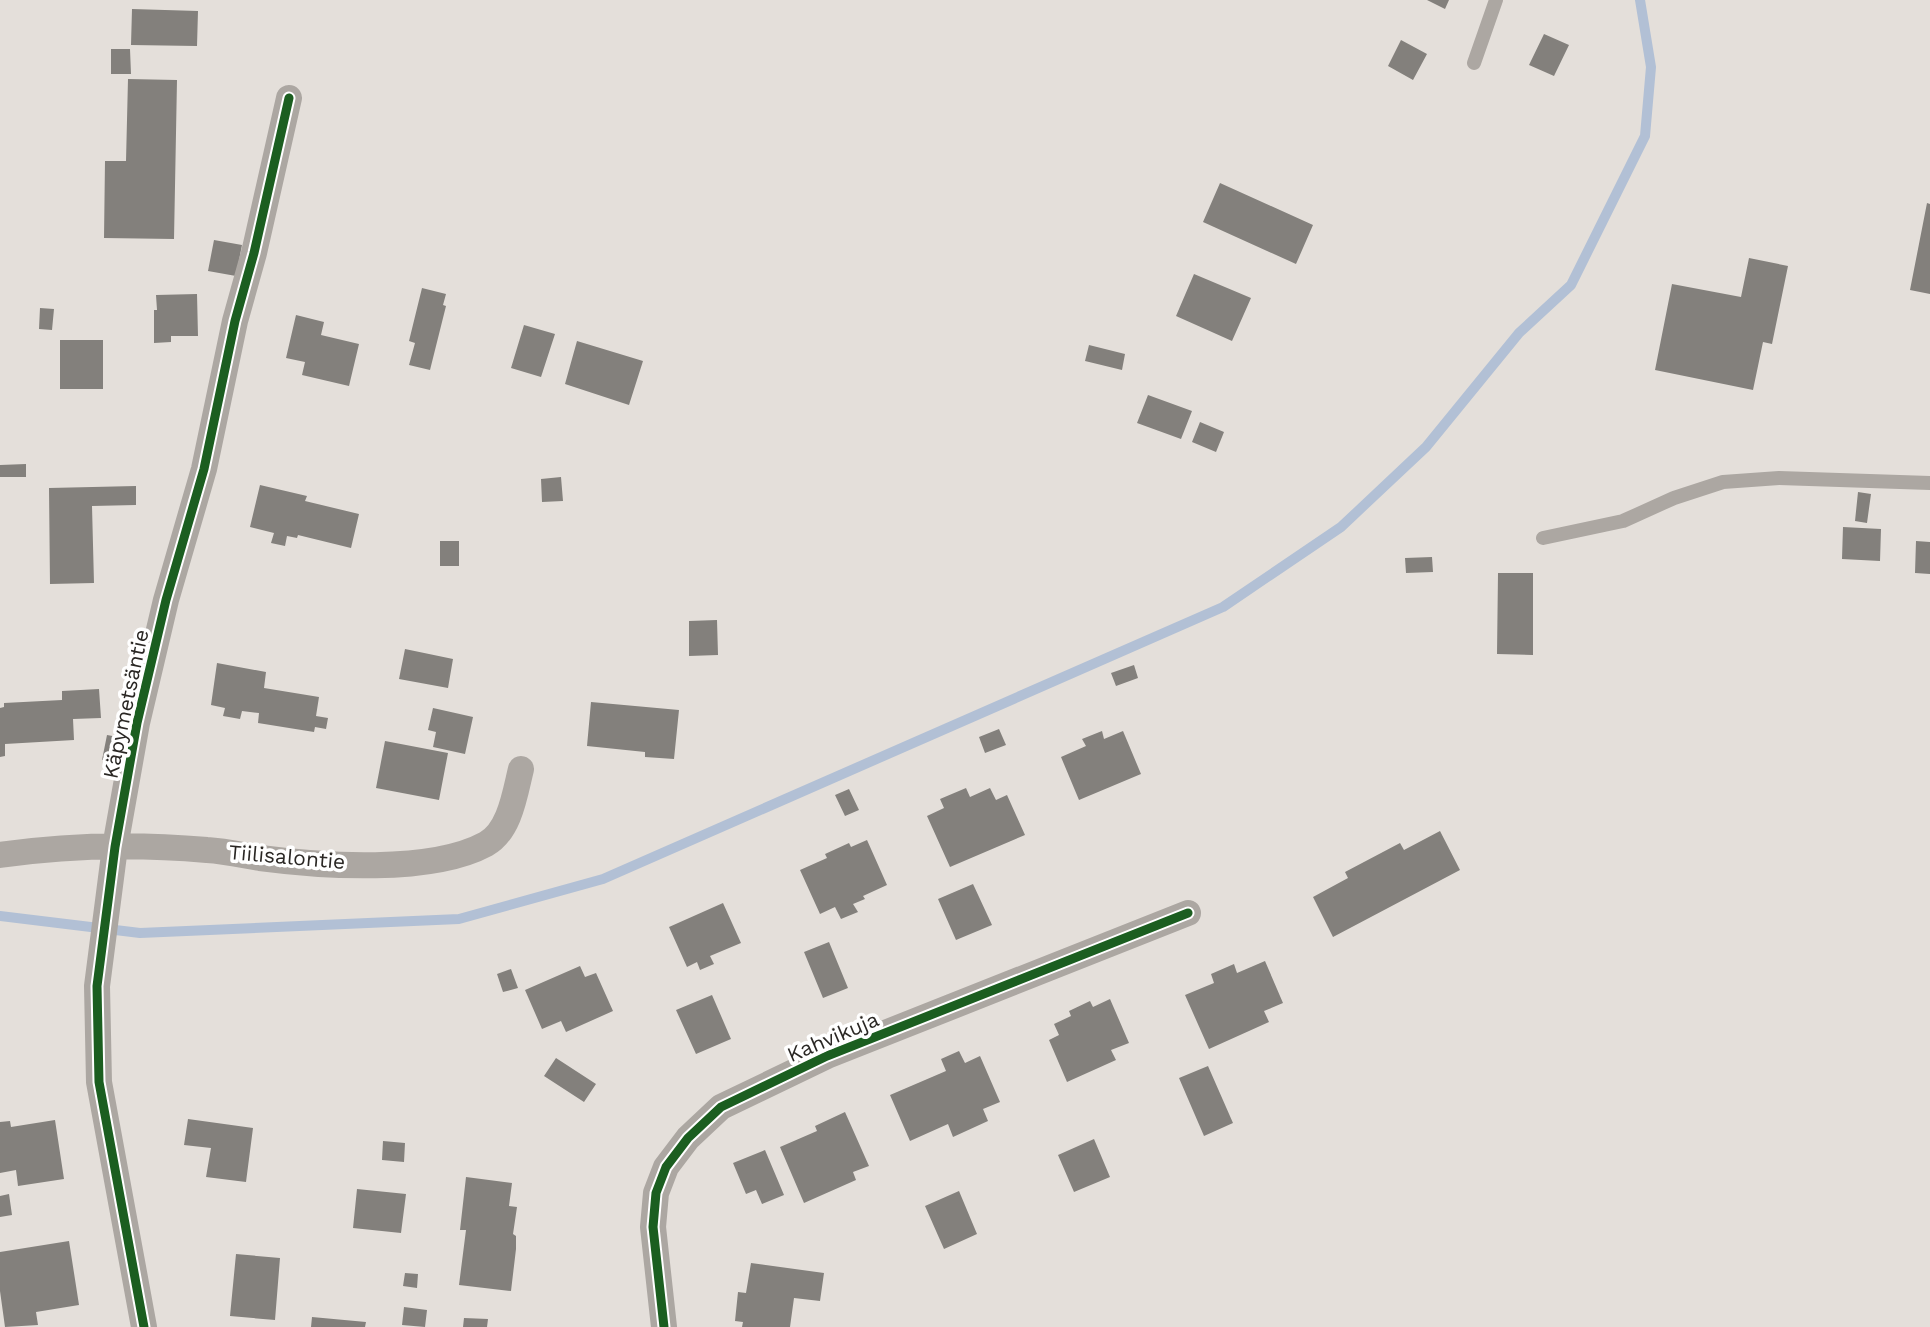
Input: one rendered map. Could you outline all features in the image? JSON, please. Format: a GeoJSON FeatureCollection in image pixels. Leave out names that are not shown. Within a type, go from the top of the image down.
{"type":"FeatureCollection","features":[{"type":"Feature","properties":{"kind":"street","name":"Käpymetsäntie"},"geometry":{"type":"LineString","coordinates":[[144,1327],[99,1082],[97,986],[115,847],[137,723],[166,600],[204,470],[235,321],[254,253],[289,98]]}},
{"type":"Feature","properties":{"kind":"street","name":"Tiilisalontie"},"geometry":{"type":"LineString","coordinates":[[0,855],[79,847],[115,847],[208,850],[319,863],[411,863],[453,857],[488,843],[503,826],[521,769]]}},
{"type":"Feature","properties":{"kind":"street","name":"Kahvikuja"},"geometry":{"type":"LineString","coordinates":[[664,1327],[659,1302],[653,1227],[656,1193],[666,1167],[688,1138],[721,1107],[827,1056],[1188,913]]}},
{"type":"Feature","properties":{"kind":"lane"},"geometry":{"type":"LineString","coordinates":[[1474,63],[1496,0]]}},
{"type":"Feature","properties":{"kind":"lane"},"geometry":{"type":"LineString","coordinates":[[1543,538],[1623,521],[1674,498],[1723,482],[1780,478],[1930,483]]}},
{"type":"Feature","properties":{"kind":"building"},"geometry":{"type":"Polygon","coordinates":[[[1427,0],[1449,0],[1445,9],[1427,0]]]}},
{"type":"Feature","properties":{"kind":"building"},"geometry":{"type":"Polygon","coordinates":[[[132,9],[198,11],[197,46],[131,45],[132,9]]]}},
{"type":"Feature","properties":{"kind":"building"},"geometry":{"type":"Polygon","coordinates":[[[1544,34],[1569,45],[1554,76],[1529,65],[1544,34]]]}},
{"type":"Feature","properties":{"kind":"building"},"geometry":{"type":"Polygon","coordinates":[[[1401,40],[1427,54],[1413,80],[1388,66],[1401,40]]]}},
{"type":"Feature","properties":{"kind":"building"},"geometry":{"type":"Polygon","coordinates":[[[111,49],[130,49],[131,74],[111,74],[111,49]]]}},
{"type":"Feature","properties":{"kind":"building"},"geometry":{"type":"Polygon","coordinates":[[[128,79],[177,80],[174,239],[104,238],[105,161],[126,161],[128,79]]]}},
{"type":"Feature","properties":{"kind":"building"},"geometry":{"type":"Polygon","coordinates":[[[1220,183],[1313,225],[1296,264],[1203,222],[1220,183]]]}},
{"type":"Feature","properties":{"kind":"building"},"geometry":{"type":"Polygon","coordinates":[[[1927,203],[1930,204],[1930,294],[1910,290],[1927,203]]]}},
{"type":"Feature","properties":{"kind":"building"},"geometry":{"type":"Polygon","coordinates":[[[214,240],[242,245],[236,276],[208,271],[214,240]]]}},
{"type":"Feature","properties":{"kind":"building"},"geometry":{"type":"Polygon","coordinates":[[[1749,258],[1788,266],[1772,344],[1763,342],[1753,390],[1655,370],[1672,284],[1741,297],[1749,258]]]}},
{"type":"Feature","properties":{"kind":"building"},"geometry":{"type":"Polygon","coordinates":[[[1194,274],[1251,298],[1232,341],[1176,316],[1194,274]]]}},
{"type":"Feature","properties":{"kind":"building"},"geometry":{"type":"Polygon","coordinates":[[[422,288],[446,294],[443,305],[446,306],[430,370],[409,365],[415,343],[409,341],[422,288]]]}},
{"type":"Feature","properties":{"kind":"building"},"geometry":{"type":"Polygon","coordinates":[[[197,294],[198,336],[171,336],[171,342],[154,343],[156,295],[197,294]]]}},
{"type":"Feature","properties":{"kind":"building"},"geometry":{"type":"Polygon","coordinates":[[[40,308],[54,309],[52,330],[39,329],[40,308]]]}},
{"type":"Feature","properties":{"kind":"building"},"geometry":{"type":"Polygon","coordinates":[[[296,315],[324,322],[321,335],[359,344],[349,386],[302,375],[305,362],[286,358],[296,315]]]}},
{"type":"Feature","properties":{"kind":"building"},"geometry":{"type":"Polygon","coordinates":[[[524,325],[555,334],[541,377],[511,368],[524,325]]]}},
{"type":"Feature","properties":{"kind":"building"},"geometry":{"type":"Polygon","coordinates":[[[60,340],[103,340],[103,389],[60,389],[60,340]]]}},
{"type":"Feature","properties":{"kind":"building"},"geometry":{"type":"Polygon","coordinates":[[[577,341],[643,361],[629,405],[565,384],[577,341]]]}},
{"type":"Feature","properties":{"kind":"building"},"geometry":{"type":"Polygon","coordinates":[[[1089,345],[1125,354],[1122,370],[1085,361],[1089,345]]]}},
{"type":"Feature","properties":{"kind":"building"},"geometry":{"type":"Polygon","coordinates":[[[1148,395],[1192,411],[1181,439],[1137,423],[1148,395]]]}},
{"type":"Feature","properties":{"kind":"building"},"geometry":{"type":"Polygon","coordinates":[[[1200,422],[1224,432],[1216,452],[1192,442],[1200,422]]]}},
{"type":"Feature","properties":{"kind":"building"},"geometry":{"type":"Polygon","coordinates":[[[26,464],[26,477],[0,477],[0,465],[26,464]]]}},
{"type":"Feature","properties":{"kind":"building"},"geometry":{"type":"Polygon","coordinates":[[[561,477],[563,501],[542,502],[541,479],[561,477]]]}},
{"type":"Feature","properties":{"kind":"building"},"geometry":{"type":"Polygon","coordinates":[[[260,485],[307,496],[305,501],[359,514],[351,548],[298,535],[297,538],[287,536],[285,546],[271,543],[274,533],[250,527],[260,485]]]}},
{"type":"Feature","properties":{"kind":"building"},"geometry":{"type":"Polygon","coordinates":[[[136,486],[136,505],[92,506],[94,583],[50,584],[49,488],[136,486]]]}},
{"type":"Feature","properties":{"kind":"building"},"geometry":{"type":"Polygon","coordinates":[[[1858,492],[1871,494],[1867,523],[1855,521],[1858,492]]]}},
{"type":"Feature","properties":{"kind":"building"},"geometry":{"type":"Polygon","coordinates":[[[1843,527],[1881,529],[1880,561],[1842,559],[1843,527]]]}},
{"type":"Feature","properties":{"kind":"building"},"geometry":{"type":"Polygon","coordinates":[[[440,541],[459,541],[459,566],[440,566],[440,541]]]}},
{"type":"Feature","properties":{"kind":"building"},"geometry":{"type":"Polygon","coordinates":[[[1916,541],[1930,542],[1930,574],[1915,573],[1916,541]]]}},
{"type":"Feature","properties":{"kind":"building"},"geometry":{"type":"Polygon","coordinates":[[[1432,557],[1433,572],[1406,573],[1405,558],[1432,557]]]}},
{"type":"Feature","properties":{"kind":"building"},"geometry":{"type":"Polygon","coordinates":[[[1498,573],[1533,573],[1533,655],[1497,654],[1498,573]]]}},
{"type":"Feature","properties":{"kind":"building"},"geometry":{"type":"Polygon","coordinates":[[[717,620],[718,655],[689,656],[689,621],[717,620]]]}},
{"type":"Feature","properties":{"kind":"building"},"geometry":{"type":"Polygon","coordinates":[[[405,649],[453,659],[448,688],[399,679],[405,649]]]}},
{"type":"Feature","properties":{"kind":"building"},"geometry":{"type":"Polygon","coordinates":[[[217,663],[266,672],[264,688],[319,697],[316,716],[328,718],[326,729],[315,727],[314,732],[258,723],[259,713],[242,711],[240,719],[223,716],[225,708],[211,705],[217,663]]]}},
{"type":"Feature","properties":{"kind":"building"},"geometry":{"type":"Polygon","coordinates":[[[1134,665],[1138,678],[1116,686],[1111,673],[1134,665]]]}},
{"type":"Feature","properties":{"kind":"building"},"geometry":{"type":"Polygon","coordinates":[[[99,689],[101,718],[73,719],[74,740],[5,744],[5,756],[0,757],[0,708],[4,707],[4,703],[62,700],[62,691],[99,689]]]}},
{"type":"Feature","properties":{"kind":"building"},"geometry":{"type":"Polygon","coordinates":[[[591,702],[679,710],[674,759],[645,757],[645,752],[587,746],[591,702]]]}},
{"type":"Feature","properties":{"kind":"building"},"geometry":{"type":"Polygon","coordinates":[[[433,708],[473,717],[465,754],[433,747],[436,732],[428,730],[433,708]]]}},
{"type":"Feature","properties":{"kind":"building"},"geometry":{"type":"Polygon","coordinates":[[[999,729],[1006,745],[985,753],[979,737],[999,729]]]}},
{"type":"Feature","properties":{"kind":"building"},"geometry":{"type":"Polygon","coordinates":[[[1102,731],[1104,739],[1123,731],[1141,774],[1079,800],[1061,757],[1086,746],[1082,739],[1102,731]]]}},
{"type":"Feature","properties":{"kind":"building"},"geometry":{"type":"Polygon","coordinates":[[[107,735],[118,737],[113,762],[102,760],[107,735]]]}},
{"type":"Feature","properties":{"kind":"building"},"geometry":{"type":"Polygon","coordinates":[[[385,741],[448,753],[439,800],[376,788],[385,741]]]}},
{"type":"Feature","properties":{"kind":"building"},"geometry":{"type":"Polygon","coordinates":[[[966,788],[970,797],[990,788],[996,800],[1007,795],[1025,835],[950,867],[927,816],[944,808],[940,799],[966,788]]]}},
{"type":"Feature","properties":{"kind":"building"},"geometry":{"type":"Polygon","coordinates":[[[849,789],[859,810],[845,816],[835,795],[849,789]]]}},
{"type":"Feature","properties":{"kind":"building"},"geometry":{"type":"Polygon","coordinates":[[[1440,831],[1460,870],[1333,937],[1313,897],[1348,878],[1345,872],[1400,843],[1404,850],[1440,831]]]}},
{"type":"Feature","properties":{"kind":"building"},"geometry":{"type":"Polygon","coordinates":[[[867,840],[887,885],[863,896],[865,899],[853,904],[858,912],[841,919],[835,907],[820,914],[800,870],[827,858],[825,854],[849,843],[851,847],[867,840]]]}},
{"type":"Feature","properties":{"kind":"building"},"geometry":{"type":"Polygon","coordinates":[[[973,884],[992,925],[956,940],[938,899],[973,884]]]}},
{"type":"Feature","properties":{"kind":"building"},"geometry":{"type":"Polygon","coordinates":[[[723,903],[741,943],[710,956],[714,964],[700,970],[697,962],[687,967],[669,927],[723,903]]]}},
{"type":"Feature","properties":{"kind":"building"},"geometry":{"type":"Polygon","coordinates":[[[829,942],[848,988],[823,998],[804,952],[829,942]]]}},
{"type":"Feature","properties":{"kind":"building"},"geometry":{"type":"Polygon","coordinates":[[[1265,961],[1283,1003],[1264,1011],[1269,1022],[1209,1049],[1185,995],[1214,983],[1211,974],[1234,964],[1237,973],[1265,961]]]}},
{"type":"Feature","properties":{"kind":"building"},"geometry":{"type":"Polygon","coordinates":[[[580,966],[585,977],[596,973],[613,1011],[566,1032],[561,1021],[542,1029],[525,990],[580,966]]]}},
{"type":"Feature","properties":{"kind":"building"},"geometry":{"type":"Polygon","coordinates":[[[511,969],[518,988],[503,992],[497,974],[511,969]]]}},
{"type":"Feature","properties":{"kind":"building"},"geometry":{"type":"Polygon","coordinates":[[[712,995],[731,1039],[696,1054],[676,1010],[712,995]]]}},
{"type":"Feature","properties":{"kind":"building"},"geometry":{"type":"Polygon","coordinates":[[[1110,999],[1129,1043],[1111,1050],[1116,1060],[1067,1082],[1049,1040],[1059,1035],[1054,1024],[1071,1016],[1069,1011],[1090,1001],[1093,1007],[1110,999]]]}},
{"type":"Feature","properties":{"kind":"building"},"geometry":{"type":"Polygon","coordinates":[[[959,1051],[965,1063],[980,1056],[1000,1102],[983,1109],[988,1121],[953,1137],[948,1124],[910,1141],[890,1095],[946,1071],[941,1059],[959,1051]]]}},
{"type":"Feature","properties":{"kind":"building"},"geometry":{"type":"Polygon","coordinates":[[[556,1058],[596,1084],[584,1102],[544,1076],[556,1058]]]}},
{"type":"Feature","properties":{"kind":"building"},"geometry":{"type":"Polygon","coordinates":[[[1208,1066],[1233,1123],[1204,1136],[1179,1078],[1208,1066]]]}},
{"type":"Feature","properties":{"kind":"building"},"geometry":{"type":"Polygon","coordinates":[[[845,1112],[869,1166],[853,1172],[856,1180],[804,1203],[780,1147],[817,1131],[815,1126],[845,1112]]]}},
{"type":"Feature","properties":{"kind":"building"},"geometry":{"type":"Polygon","coordinates":[[[188,1119],[253,1128],[246,1182],[206,1177],[211,1148],[184,1145],[188,1119]]]}},
{"type":"Feature","properties":{"kind":"building"},"geometry":{"type":"Polygon","coordinates":[[[55,1120],[64,1179],[18,1186],[16,1170],[0,1173],[0,1122],[10,1121],[11,1127],[55,1120]]]}},
{"type":"Feature","properties":{"kind":"building"},"geometry":{"type":"Polygon","coordinates":[[[1094,1139],[1110,1177],[1074,1192],[1058,1155],[1094,1139]]]}},
{"type":"Feature","properties":{"kind":"building"},"geometry":{"type":"Polygon","coordinates":[[[383,1141],[405,1143],[404,1162],[382,1160],[383,1141]]]}},
{"type":"Feature","properties":{"kind":"building"},"geometry":{"type":"Polygon","coordinates":[[[765,1150],[784,1195],[762,1204],[756,1190],[746,1194],[733,1163],[765,1150]]]}},
{"type":"Feature","properties":{"kind":"building"},"geometry":{"type":"Polygon","coordinates":[[[466,1177],[512,1183],[509,1206],[517,1207],[511,1291],[459,1285],[466,1230],[460,1230],[466,1177]]]}},
{"type":"Feature","properties":{"kind":"building"},"geometry":{"type":"Polygon","coordinates":[[[357,1189],[406,1194],[401,1233],[353,1228],[357,1189]]]}},
{"type":"Feature","properties":{"kind":"building"},"geometry":{"type":"Polygon","coordinates":[[[959,1191],[977,1234],[944,1249],[925,1206],[959,1191]]]}},
{"type":"Feature","properties":{"kind":"building"},"geometry":{"type":"Polygon","coordinates":[[[9,1194],[12,1215],[0,1217],[0,1196],[9,1194]]]}},
{"type":"Feature","properties":{"kind":"building"},"geometry":{"type":"Polygon","coordinates":[[[69,1241],[79,1305],[36,1312],[38,1325],[5,1327],[0,1291],[0,1252],[69,1241]]]}},
{"type":"Feature","properties":{"kind":"building"},"geometry":{"type":"Polygon","coordinates":[[[236,1254],[280,1258],[275,1320],[230,1316],[236,1254]]]}},
{"type":"Feature","properties":{"kind":"building"},"geometry":{"type":"Polygon","coordinates":[[[751,1263],[824,1273],[820,1301],[794,1298],[790,1327],[742,1327],[743,1322],[735,1321],[738,1292],[746,1293],[751,1263]]]}},
{"type":"Feature","properties":{"kind":"building"},"geometry":{"type":"Polygon","coordinates":[[[405,1273],[418,1274],[417,1288],[403,1286],[405,1273]]]}},
{"type":"Feature","properties":{"kind":"building"},"geometry":{"type":"Polygon","coordinates":[[[404,1307],[427,1310],[425,1327],[402,1325],[404,1307]]]}},
{"type":"Feature","properties":{"kind":"building"},"geometry":{"type":"Polygon","coordinates":[[[312,1317],[366,1322],[365,1327],[311,1327],[312,1317]]]}},
{"type":"Feature","properties":{"kind":"building"},"geometry":{"type":"Polygon","coordinates":[[[464,1318],[488,1319],[487,1327],[463,1327],[464,1318]]]}},
{"type":"Feature","properties":{"kind":"waterway"},"geometry":{"type":"LineString","coordinates":[[0,916],[140,933],[459,919],[603,879],[1223,607],[1341,527],[1426,447],[1519,333],[1571,285],[1645,136],[1651,67],[1640,0]]}},
{"type":"Feature","properties":{"kind":"cycle path"},"geometry":{"type":"LineString","coordinates":[[144,1327],[99,1082],[97,986],[115,847],[137,723],[166,600],[204,469],[235,321],[254,253],[289,98]]}},
{"type":"Feature","properties":{"kind":"cycle path"},"geometry":{"type":"LineString","coordinates":[[664,1327],[653,1227],[656,1193],[666,1167],[688,1138],[721,1107],[827,1056],[1188,913]]}}]}
